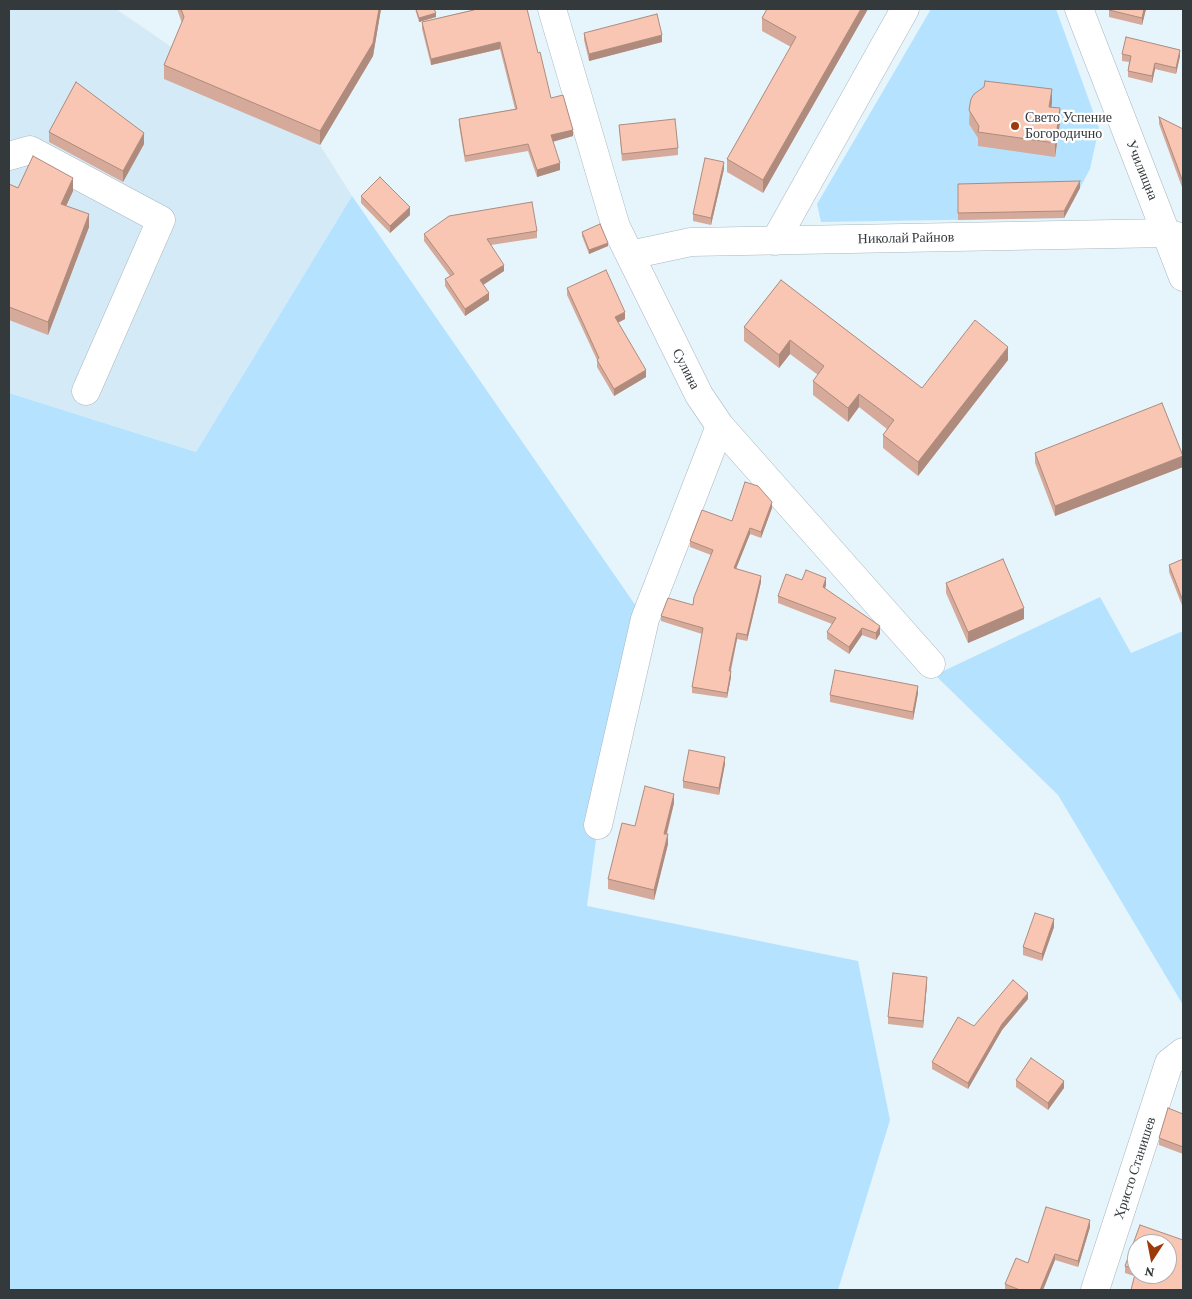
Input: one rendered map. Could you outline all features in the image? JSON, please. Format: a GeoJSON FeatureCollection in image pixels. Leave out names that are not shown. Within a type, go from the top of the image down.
{"type":"FeatureCollection","features":[{"type":"Feature","properties":{"kind":"street","name":"Сулина"},"geometry":{"type":"LineString","coordinates":[[552,9],[616,227],[699,396],[720,426],[931,664]]}},
{"type":"Feature","properties":{"kind":"street"},"geometry":{"type":"LineString","coordinates":[[775,241],[905,9]]}},
{"type":"Feature","properties":{"kind":"street","name":"Училищна"},"geometry":{"type":"LineString","coordinates":[[1079,9],[1175,235],[1183,277]]}},
{"type":"Feature","properties":{"kind":"street"},"geometry":{"type":"LineString","coordinates":[[9,156],[30,150],[161,220],[86,392]]}},
{"type":"Feature","properties":{"kind":"street","name":"Николай Райнов"},"geometry":{"type":"LineString","coordinates":[[630,255],[691,242],[1175,235]]}},
{"type":"Feature","properties":{"kind":"street"},"geometry":{"type":"LineString","coordinates":[[598,825],[645,619],[720,426]]}},
{"type":"Feature","properties":{"kind":"street","name":"Христо Станишев"},"geometry":{"type":"LineString","coordinates":[[1095,1290],[1169,1063],[1183,1052]]}},
{"type":"Feature","properties":{"kind":"shaded area"},"geometry":{"type":"Polygon","coordinates":[[[9,9],[116,9],[176,50],[184,30],[177,9],[381,9],[373,56],[320,145],[352,196],[196,452],[9,393],[9,9]]]}},
{"type":"Feature","properties":{"kind":"shaded area"},"geometry":{"type":"Polygon","coordinates":[[[931,9],[1056,9],[1099,128],[1090,169],[1064,218],[821,222],[817,204],[931,9]]]}},
{"type":"Feature","properties":{"kind":"shaded area"},"geometry":{"type":"Polygon","coordinates":[[[352,196],[645,619],[598,825],[587,906],[858,961],[890,1120],[838,1290],[9,1290],[9,393],[196,452],[352,196]]]}},
{"type":"Feature","properties":{"kind":"shaded area"},"geometry":{"type":"Polygon","coordinates":[[[1100,597],[1131,653],[1183,631],[1183,1005],[1058,795],[935,675],[1100,597]]]}},
{"type":"Feature","properties":{"kind":"building"},"geometry":{"type":"Polygon","coordinates":[[[181,9],[379,9],[373,43],[320,131],[164,65],[184,17],[181,9]]]}},
{"type":"Feature","properties":{"kind":"building"},"geometry":{"type":"Polygon","coordinates":[[[416,9],[434,9],[436,13],[419,18],[416,9]]]}},
{"type":"Feature","properties":{"kind":"building"},"geometry":{"type":"Polygon","coordinates":[[[474,9],[527,9],[551,98],[563,95],[573,130],[551,135],[560,163],[537,170],[528,144],[465,156],[459,119],[517,109],[500,42],[431,59],[422,22],[474,9]]]}},
{"type":"Feature","properties":{"kind":"building"},"geometry":{"type":"Polygon","coordinates":[[[767,9],[861,9],[763,180],[727,159],[796,37],[762,18],[767,9]]]}},
{"type":"Feature","properties":{"kind":"building"},"geometry":{"type":"Polygon","coordinates":[[[1109,9],[1144,9],[1142,18],[1109,9]]]}},
{"type":"Feature","properties":{"kind":"building"},"geometry":{"type":"Polygon","coordinates":[[[657,14],[662,35],[589,54],[584,33],[657,14]]]}},
{"type":"Feature","properties":{"kind":"building"},"geometry":{"type":"Polygon","coordinates":[[[1126,37],[1180,50],[1176,68],[1155,63],[1152,76],[1128,71],[1131,56],[1122,54],[1126,37]]]}},
{"type":"Feature","properties":{"kind":"building","name":"Свето Успение Богородично"},"geometry":{"type":"Polygon","coordinates":[[[985,81],[1052,89],[1049,107],[1060,108],[1055,143],[978,132],[979,126],[969,110],[971,99],[974,94],[984,87],[985,81]]]}},
{"type":"Feature","properties":{"kind":"building"},"geometry":{"type":"Polygon","coordinates":[[[76,82],[144,133],[123,171],[49,132],[76,82]]]}},
{"type":"Feature","properties":{"kind":"building"},"geometry":{"type":"Polygon","coordinates":[[[1159,117],[1183,129],[1183,182],[1159,117]]]}},
{"type":"Feature","properties":{"kind":"building"},"geometry":{"type":"Polygon","coordinates":[[[675,119],[678,148],[622,154],[619,125],[675,119]]]}},
{"type":"Feature","properties":{"kind":"building"},"geometry":{"type":"Polygon","coordinates":[[[33,156],[73,178],[61,204],[89,214],[48,322],[9,307],[9,184],[18,188],[33,156]]]}},
{"type":"Feature","properties":{"kind":"building"},"geometry":{"type":"Polygon","coordinates":[[[705,158],[724,162],[711,218],[693,214],[705,158]]]}},
{"type":"Feature","properties":{"kind":"building"},"geometry":{"type":"Polygon","coordinates":[[[380,177],[410,207],[390,226],[361,196],[380,177]]]}},
{"type":"Feature","properties":{"kind":"building"},"geometry":{"type":"Polygon","coordinates":[[[1080,181],[1064,211],[958,213],[958,184],[1080,181]]]}},
{"type":"Feature","properties":{"kind":"building"},"geometry":{"type":"Polygon","coordinates":[[[532,202],[537,231],[487,239],[504,265],[480,280],[489,293],[465,309],[445,279],[454,274],[424,234],[449,216],[532,202]]]}},
{"type":"Feature","properties":{"kind":"building"},"geometry":{"type":"Polygon","coordinates":[[[600,224],[608,243],[589,250],[582,232],[600,224]]]}},
{"type":"Feature","properties":{"kind":"building"},"geometry":{"type":"Polygon","coordinates":[[[606,270],[625,312],[615,317],[646,370],[614,389],[597,360],[599,358],[567,288],[606,270]]]}},
{"type":"Feature","properties":{"kind":"building"},"geometry":{"type":"Polygon","coordinates":[[[781,280],[922,388],[975,320],[1008,347],[918,462],[883,435],[894,420],[859,394],[848,408],[813,381],[824,366],[790,340],[779,355],[744,327],[781,280]]]}},
{"type":"Feature","properties":{"kind":"building"},"geometry":{"type":"Polygon","coordinates":[[[1162,403],[1183,456],[1055,506],[1035,453],[1162,403]]]}},
{"type":"Feature","properties":{"kind":"building"},"geometry":{"type":"Polygon","coordinates":[[[745,482],[758,486],[772,502],[761,532],[750,528],[734,568],[761,576],[747,635],[737,633],[729,671],[731,671],[727,693],[692,687],[703,628],[661,616],[668,598],[693,605],[694,597],[713,550],[690,541],[702,510],[732,521],[745,482]]]}},
{"type":"Feature","properties":{"kind":"building"},"geometry":{"type":"Polygon","coordinates":[[[1003,559],[1024,608],[968,632],[946,583],[1003,559]]]}},
{"type":"Feature","properties":{"kind":"building"},"geometry":{"type":"Polygon","coordinates":[[[1183,559],[1183,601],[1169,565],[1183,559]]]}},
{"type":"Feature","properties":{"kind":"building"},"geometry":{"type":"Polygon","coordinates":[[[806,570],[826,578],[823,587],[880,626],[876,633],[862,628],[849,647],[827,632],[836,618],[778,596],[786,574],[802,580],[806,570]]]}},
{"type":"Feature","properties":{"kind":"building"},"geometry":{"type":"Polygon","coordinates":[[[835,670],[918,686],[913,712],[830,695],[835,670]]]}},
{"type":"Feature","properties":{"kind":"building"},"geometry":{"type":"Polygon","coordinates":[[[689,750],[725,757],[719,788],[683,781],[689,750]]]}},
{"type":"Feature","properties":{"kind":"building"},"geometry":{"type":"Polygon","coordinates":[[[645,786],[674,794],[664,834],[668,834],[654,890],[608,879],[622,823],[635,826],[645,786]]]}},
{"type":"Feature","properties":{"kind":"building"},"geometry":{"type":"Polygon","coordinates":[[[1035,913],[1054,919],[1042,954],[1023,947],[1035,913]]]}},
{"type":"Feature","properties":{"kind":"building"},"geometry":{"type":"Polygon","coordinates":[[[893,973],[927,977],[923,1021],[888,1017],[893,973]]]}},
{"type":"Feature","properties":{"kind":"building"},"geometry":{"type":"Polygon","coordinates":[[[1013,980],[1028,993],[1002,1024],[968,1083],[932,1062],[958,1017],[974,1026],[1013,980]]]}},
{"type":"Feature","properties":{"kind":"building"},"geometry":{"type":"Polygon","coordinates":[[[1031,1058],[1064,1081],[1048,1103],[1016,1080],[1031,1058]]]}},
{"type":"Feature","properties":{"kind":"building"},"geometry":{"type":"Polygon","coordinates":[[[1168,1108],[1183,1114],[1183,1147],[1159,1138],[1168,1108]]]}},
{"type":"Feature","properties":{"kind":"building"},"geometry":{"type":"Polygon","coordinates":[[[1046,1207],[1090,1220],[1078,1261],[1055,1254],[1040,1290],[1020,1290],[1005,1284],[1016,1258],[1028,1263],[1046,1207]]]}},
{"type":"Feature","properties":{"kind":"building"},"geometry":{"type":"Polygon","coordinates":[[[1140,1225],[1166,1234],[1137,1234],[1140,1225]]]}},
{"type":"Feature","properties":{"kind":"building"},"geometry":{"type":"Polygon","coordinates":[[[1177,1238],[1183,1240],[1183,1290],[1131,1290],[1132,1284],[1177,1284],[1177,1238]]]}},
{"type":"Feature","properties":{"kind":"place","name":"Свето Успение Богородично"},"geometry":{"type":"Point","coordinates":[1015,126]}}]}
